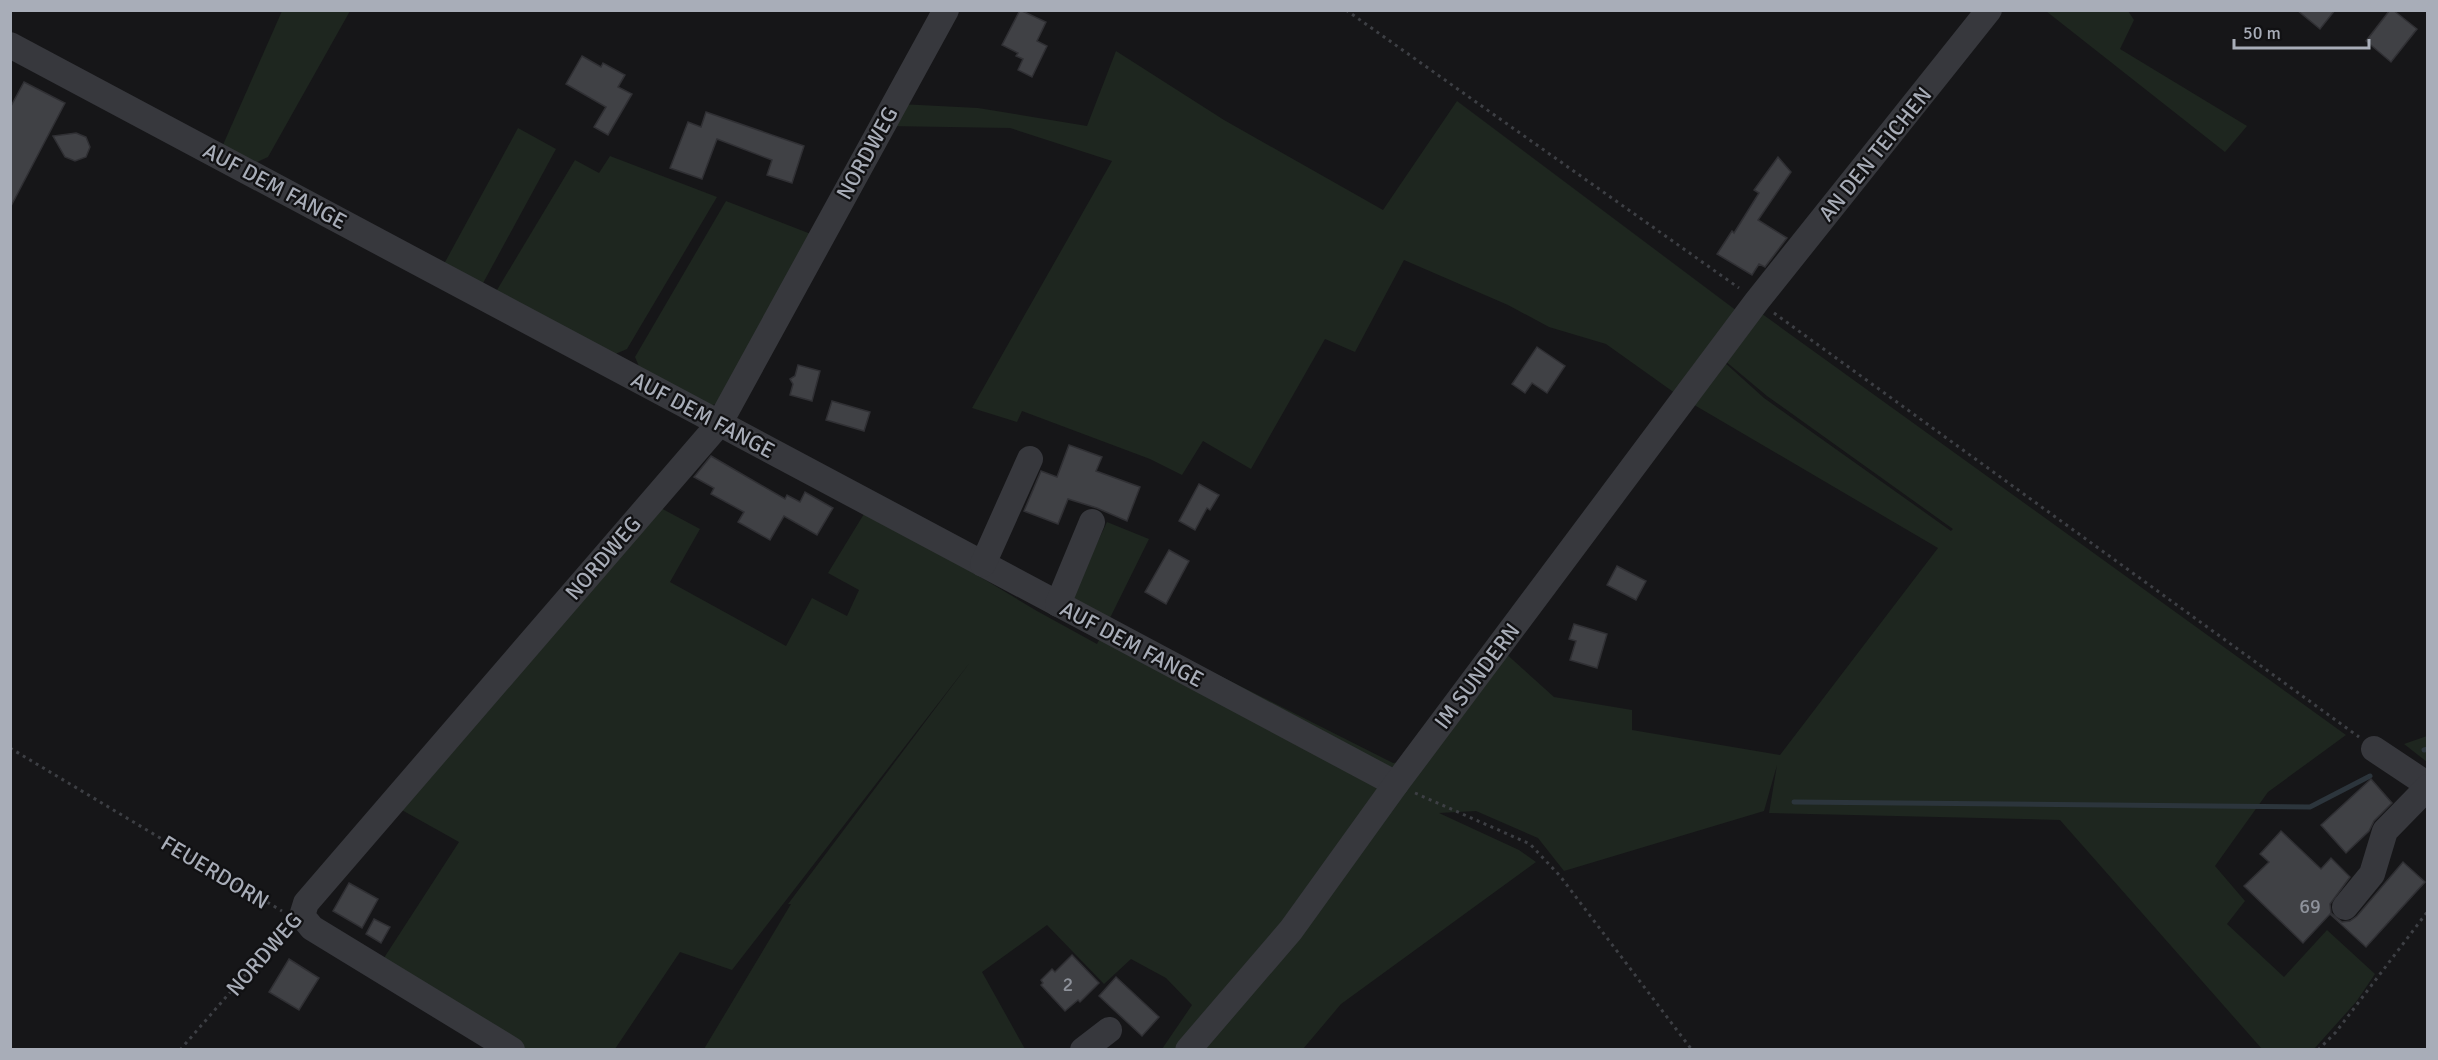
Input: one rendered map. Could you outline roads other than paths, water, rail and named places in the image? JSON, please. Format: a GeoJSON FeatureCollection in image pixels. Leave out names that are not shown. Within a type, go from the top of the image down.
{"type":"FeatureCollection","features":[{"type":"Feature","properties":{"kind":"street","name":"NORDWEG"},"geometry":{"type":"LineString","coordinates":[[512,1050],[312,928],[302,916],[306,903],[719,424],[946,10]]}},
{"type":"Feature","properties":{"kind":"street","name":"AN DEN TEICHEN"},"geometry":{"type":"LineString","coordinates":[[1759,299],[1989,10]]}},
{"type":"Feature","properties":{"kind":"street","name":"AUF DEM FANGE"},"geometry":{"type":"LineString","coordinates":[[10,45],[1396,784]]}},
{"type":"Feature","properties":{"kind":"street","name":"IM SUNDERN"},"geometry":{"type":"LineString","coordinates":[[1188,1050],[1291,930],[1396,784],[1759,299]]}},
{"type":"Feature","properties":{"kind":"street"},"geometry":{"type":"LineString","coordinates":[[983,564],[1029,459]]}},
{"type":"Feature","properties":{"kind":"street"},"geometry":{"type":"LineString","coordinates":[[1058,604],[1092,522]]}},
{"type":"Feature","properties":{"kind":"street"},"geometry":{"type":"LineString","coordinates":[[2345,908],[2372,874],[2385,831],[2427,786],[2374,748]]}},
{"type":"Feature","properties":{"kind":"street"},"geometry":{"type":"LineString","coordinates":[[1083,1050],[1110,1030]]}},
{"type":"Feature","properties":{"kind":"waterway"},"geometry":{"type":"LineString","coordinates":[[2424,750],[2428,749]]}},
{"type":"Feature","properties":{"kind":"waterway"},"geometry":{"type":"LineString","coordinates":[[1794,802],[2310,807],[2370,776]]}}]}
